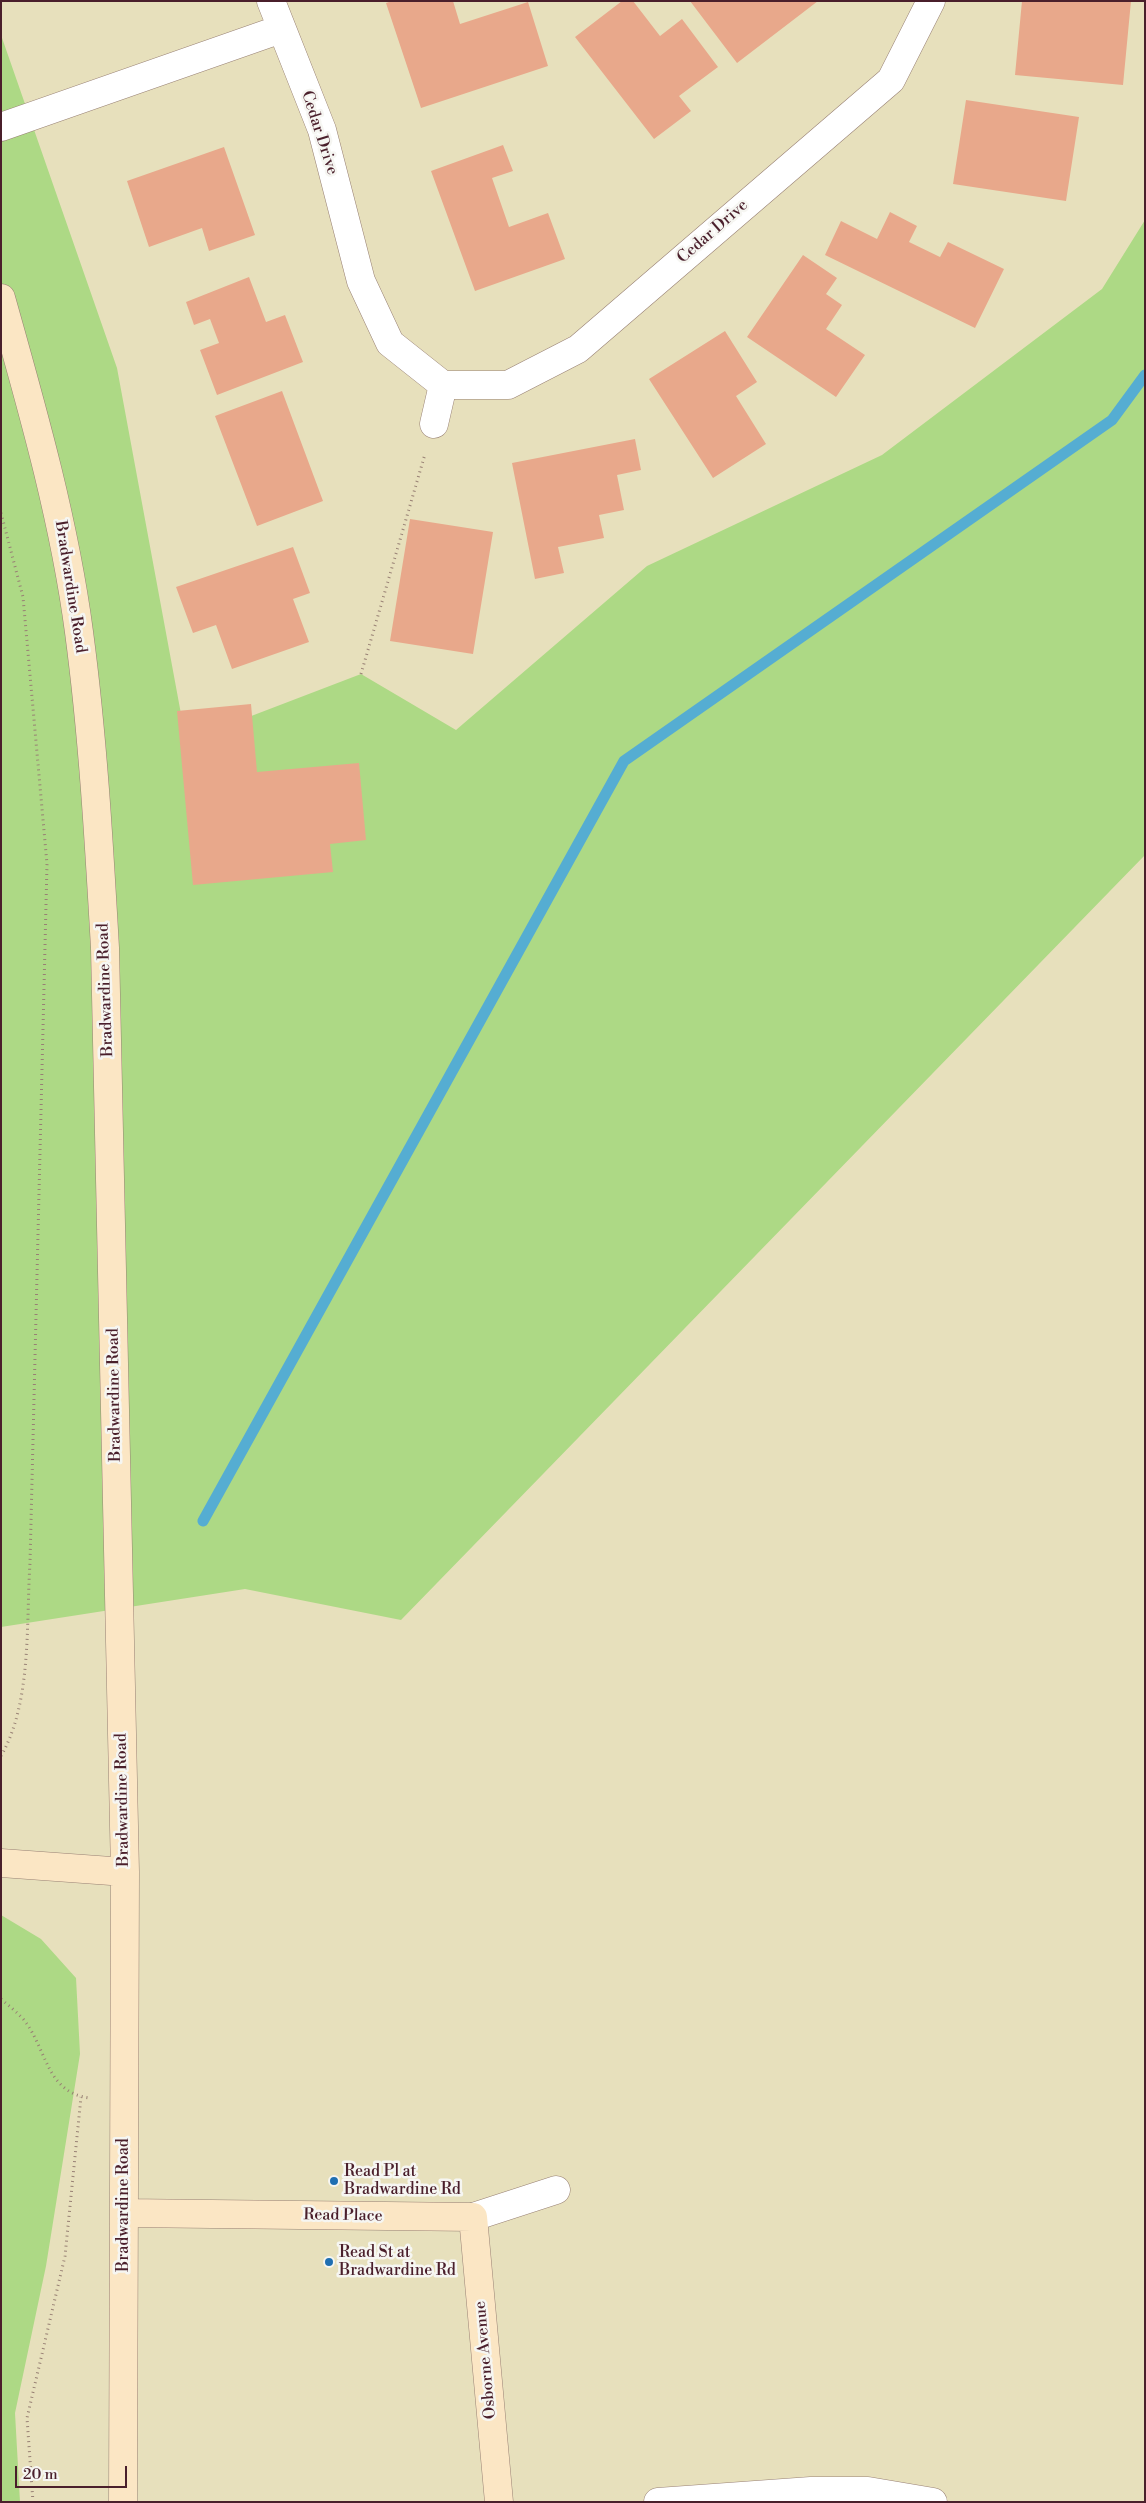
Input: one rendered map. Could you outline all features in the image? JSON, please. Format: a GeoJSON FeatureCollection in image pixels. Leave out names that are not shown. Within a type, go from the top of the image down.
{"type":"FeatureCollection","features":[{"type":"Feature","properties":{"kind":"main road","name":"Bradwardine Road"},"geometry":{"type":"LineString","coordinates":[[1,298],[37,427],[60,526],[79,632],[98,815],[105,948],[125,1872],[123,2502]]}},
{"type":"Feature","properties":{"kind":"main road"},"geometry":{"type":"LineString","coordinates":[[1,1863],[125,1872]]}},
{"type":"Feature","properties":{"kind":"main road","name":"Read Place"},"geometry":{"type":"LineString","coordinates":[[125,2213],[473,2217]]}},
{"type":"Feature","properties":{"kind":"main road","name":"Osborne Avenue"},"geometry":{"type":"LineString","coordinates":[[473,2217],[499,2502]]}},
{"type":"Feature","properties":{"kind":"street","name":"Cedar Drive"},"geometry":{"type":"LineString","coordinates":[[271,1],[322,130],[361,281],[390,343],[443,385],[508,385],[578,349],[890,80],[931,1]]}},
{"type":"Feature","properties":{"kind":"street"},"geometry":{"type":"LineString","coordinates":[[1,127],[281,29]]}},
{"type":"Feature","properties":{"kind":"street"},"geometry":{"type":"LineString","coordinates":[[434,424],[443,385]]}},
{"type":"Feature","properties":{"kind":"street","name":"Read Place"},"geometry":{"type":"LineString","coordinates":[[473,2217],[556,2190]]}},
{"type":"Feature","properties":{"kind":"street"},"geometry":{"type":"LineString","coordinates":[[658,2502],[761,2493],[868,2491],[933,2502]]}},
{"type":"Feature","properties":{"kind":"path"},"geometry":{"type":"LineString","coordinates":[[361,674],[434,424]]}},
{"type":"Feature","properties":{"kind":"path"},"geometry":{"type":"LineString","coordinates":[[1,513],[23,597],[48,864],[30,1563],[21,1705],[10,1740],[1,1756]]}},
{"type":"Feature","properties":{"kind":"path"},"geometry":{"type":"LineString","coordinates":[[1,1999],[24,2021],[58,2084],[81,2097],[124,2101]]}},
{"type":"Feature","properties":{"kind":"path"},"geometry":{"type":"LineString","coordinates":[[33,2502],[27,2418],[65,2256],[81,2097]]}},
{"type":"Feature","properties":{"kind":"green space"},"geometry":{"type":"Polygon","coordinates":[[[1,35],[117,368],[186,741],[361,674],[456,730],[647,566],[882,455],[1102,289],[1145,220],[1145,855],[401,1620],[245,1589],[1,1627],[1,35]]]}},
{"type":"Feature","properties":{"kind":"green space"},"geometry":{"type":"Polygon","coordinates":[[[1,1915],[41,1939],[76,1978],[80,2054],[46,2266],[15,2413],[20,2502],[1,2502],[1,1915]]]}},
{"type":"Feature","properties":{"kind":"building"},"geometry":{"type":"Polygon","coordinates":[[[392,1],[453,1],[460,24],[528,2],[548,66],[421,108],[386,3],[392,1]]]}},
{"type":"Feature","properties":{"kind":"building"},"geometry":{"type":"Polygon","coordinates":[[[622,1],[633,1],[660,36],[682,19],[718,67],[679,96],[691,111],[654,139],[575,37],[622,1]]]}},
{"type":"Feature","properties":{"kind":"building"},"geometry":{"type":"Polygon","coordinates":[[[690,1],[818,1],[737,63],[690,1]]]}},
{"type":"Feature","properties":{"kind":"building"},"geometry":{"type":"Polygon","coordinates":[[[1022,1],[1131,1],[1123,85],[1015,75],[1022,1]]]}},
{"type":"Feature","properties":{"kind":"building"},"geometry":{"type":"Polygon","coordinates":[[[966,100],[1079,117],[1066,201],[953,184],[966,100]]]}},
{"type":"Feature","properties":{"kind":"building"},"geometry":{"type":"Polygon","coordinates":[[[503,145],[513,171],[492,178],[509,227],[548,213],[565,259],[475,291],[431,171],[503,145]]]}},
{"type":"Feature","properties":{"kind":"building"},"geometry":{"type":"Polygon","coordinates":[[[224,147],[255,235],[209,251],[202,228],[149,247],[127,181],[224,147]]]}},
{"type":"Feature","properties":{"kind":"building"},"geometry":{"type":"Polygon","coordinates":[[[890,212],[917,226],[909,242],[940,257],[948,242],[1004,269],[975,328],[825,255],[841,221],[877,239],[890,212]]]}},
{"type":"Feature","properties":{"kind":"building"},"geometry":{"type":"Polygon","coordinates":[[[803,255],[837,278],[826,294],[842,305],[826,329],[865,355],[836,397],[747,337],[803,255]]]}},
{"type":"Feature","properties":{"kind":"building"},"geometry":{"type":"Polygon","coordinates":[[[249,277],[266,322],[285,315],[303,362],[217,395],[200,350],[219,343],[210,319],[194,325],[186,302],[249,277]]]}},
{"type":"Feature","properties":{"kind":"building"},"geometry":{"type":"Polygon","coordinates":[[[725,331],[757,382],[736,396],[766,444],[713,478],[649,379],[725,331]]]}},
{"type":"Feature","properties":{"kind":"building"},"geometry":{"type":"Polygon","coordinates":[[[282,391],[323,501],[257,526],[215,416],[282,391]]]}},
{"type":"Feature","properties":{"kind":"building"},"geometry":{"type":"Polygon","coordinates":[[[635,439],[641,470],[617,475],[624,510],[599,515],[604,538],[558,547],[564,573],[535,579],[512,463],[635,439]]]}},
{"type":"Feature","properties":{"kind":"building"},"geometry":{"type":"Polygon","coordinates":[[[410,519],[493,532],[473,654],[390,641],[410,519]]]}},
{"type":"Feature","properties":{"kind":"building"},"geometry":{"type":"Polygon","coordinates":[[[293,547],[310,593],[293,599],[309,642],[232,669],[216,625],[193,633],[176,587],[293,547]]]}},
{"type":"Feature","properties":{"kind":"building"},"geometry":{"type":"Polygon","coordinates":[[[251,704],[257,772],[359,763],[366,840],[330,844],[333,872],[193,885],[177,711],[251,704]]]}},
{"type":"Feature","properties":{"kind":"waterway"},"geometry":{"type":"LineString","coordinates":[[203,1521],[624,761],[1112,420],[1145,375]]}},
{"type":"Feature","properties":{"kind":"place","name":"Read Pl at Bradwardine Rd"},"geometry":{"type":"Point","coordinates":[334,2181]}},
{"type":"Feature","properties":{"kind":"place","name":"Read St at Bradwardine Rd"},"geometry":{"type":"Point","coordinates":[329,2262]}}]}
